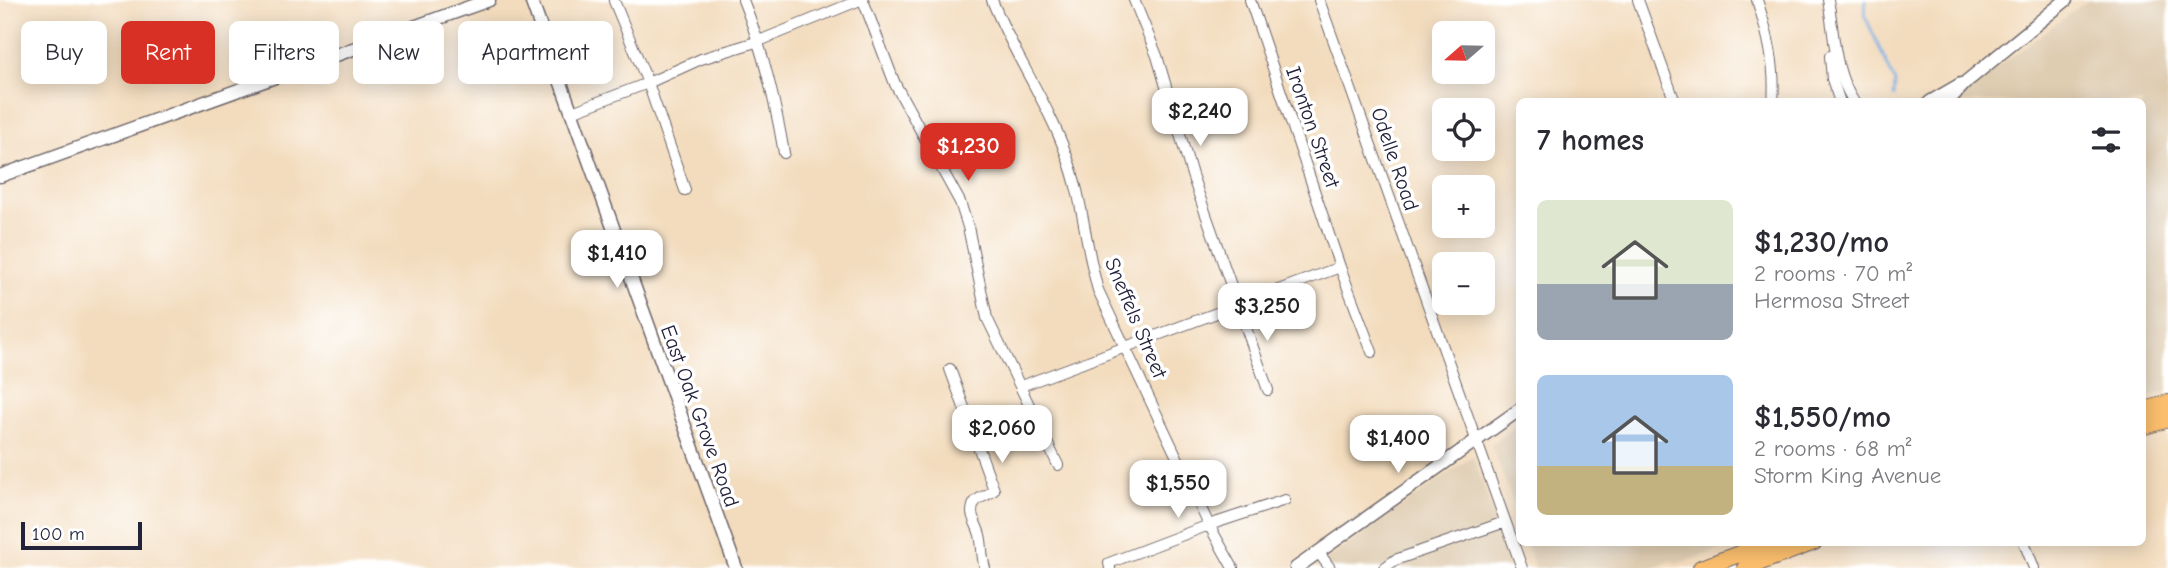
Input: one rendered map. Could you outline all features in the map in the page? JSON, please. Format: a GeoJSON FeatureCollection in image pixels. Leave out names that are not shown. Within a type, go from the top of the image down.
{"type":"FeatureCollection","features":[{"type":"Feature","properties":{"kind":"highway"},"geometry":{"type":"LineString","coordinates":[[2146,410],[2168,403]]}},
{"type":"Feature","properties":{"kind":"highway"},"geometry":{"type":"LineString","coordinates":[[2146,426],[2168,419]]}},
{"type":"Feature","properties":{"kind":"highway"},"geometry":{"type":"LineString","coordinates":[[1701,568],[1762,546]]}},
{"type":"Feature","properties":{"kind":"highway"},"geometry":{"type":"LineString","coordinates":[[1745,568],[1803,546]]}},
{"type":"Feature","properties":{"kind":"street"},"geometry":{"type":"LineString","coordinates":[[0,176],[489,0]]}},
{"type":"Feature","properties":{"kind":"street","name":"East Oak Grove Road"},"geometry":{"type":"LineString","coordinates":[[531,0],[736,568]]}},
{"type":"Feature","properties":{"kind":"street"},"geometry":{"type":"LineString","coordinates":[[743,0],[760,41],[784,153]]}},
{"type":"Feature","properties":{"kind":"street"},"geometry":{"type":"LineString","coordinates":[[572,112],[701,59],[760,41],[862,0],[895,84],[960,202],[968,227],[987,318],[1058,466]]}},
{"type":"Feature","properties":{"kind":"street","name":"Sneffels Street"},"geometry":{"type":"LineString","coordinates":[[992,0],[1003,30],[1067,155],[1095,280],[1209,525],[1233,568]]}},
{"type":"Feature","properties":{"kind":"street"},"geometry":{"type":"LineString","coordinates":[[1134,0],[1157,56],[1192,175],[1268,390]]}},
{"type":"Feature","properties":{"kind":"street","name":"Ironton Street"},"geometry":{"type":"LineString","coordinates":[[1250,0],[1340,267],[1372,352]]}},
{"type":"Feature","properties":{"kind":"street","name":"Odelle Road"},"geometry":{"type":"LineString","coordinates":[[1319,0],[1522,568]]}},
{"type":"Feature","properties":{"kind":"street"},"geometry":{"type":"LineString","coordinates":[[1638,0],[1674,98]]}},
{"type":"Feature","properties":{"kind":"street"},"geometry":{"type":"LineString","coordinates":[[1756,0],[1769,43],[1775,79],[1773,98]]}},
{"type":"Feature","properties":{"kind":"street"},"geometry":{"type":"LineString","coordinates":[[1828,0],[1836,64],[1852,98]]}},
{"type":"Feature","properties":{"kind":"street"},"geometry":{"type":"LineString","coordinates":[[1951,98],[1967,81],[2066,0]]}},
{"type":"Feature","properties":{"kind":"street"},"geometry":{"type":"LineString","coordinates":[[614,1],[648,83],[685,190]]}},
{"type":"Feature","properties":{"kind":"street"},"geometry":{"type":"LineString","coordinates":[[1830,13],[1830,68],[1839,98]]}},
{"type":"Feature","properties":{"kind":"street"},"geometry":{"type":"LineString","coordinates":[[1937,98],[1967,81]]}},
{"type":"Feature","properties":{"kind":"street"},"geometry":{"type":"LineString","coordinates":[[1021,386],[1340,267]]}},
{"type":"Feature","properties":{"kind":"street"},"geometry":{"type":"LineString","coordinates":[[950,369],[994,490],[976,500],[972,506],[985,568]]}},
{"type":"Feature","properties":{"kind":"street"},"geometry":{"type":"LineString","coordinates":[[1296,568],[1516,412]]}},
{"type":"Feature","properties":{"kind":"street"},"geometry":{"type":"LineString","coordinates":[[1111,568],[1109,563],[1285,500]]}},
{"type":"Feature","properties":{"kind":"street"},"geometry":{"type":"LineString","coordinates":[[1384,568],[1395,560],[1506,522]]}},
{"type":"Feature","properties":{"kind":"street"},"geometry":{"type":"LineString","coordinates":[[2026,546],[2034,568]]}},
{"type":"Feature","properties":{"kind":"street"},"geometry":{"type":"LineString","coordinates":[[1319,553],[1329,568]]}},
{"type":"Feature","properties":{"kind":"shaded area"},"geometry":{"type":"Polygon","coordinates":[[[2088,0],[2168,0],[2168,391],[2146,398],[2146,98],[1955,98],[2088,0]]]}},
{"type":"Feature","properties":{"kind":"shaded area"},"geometry":{"type":"Polygon","coordinates":[[[1516,425],[1516,510],[1491,445],[1516,425]]]}},
{"type":"Feature","properties":{"kind":"shaded area"},"geometry":{"type":"Polygon","coordinates":[[[1473,456],[1513,568],[1315,568],[1473,456]]]}},
{"type":"Feature","properties":{"kind":"shaded area"},"geometry":{"type":"Polygon","coordinates":[[[1527,546],[1730,546],[1687,561],[1670,561],[1651,568],[1535,568],[1527,546]]]}},
{"type":"Feature","properties":{"kind":"waterway"},"geometry":{"type":"LineString","coordinates":[[1866,0],[1865,16],[1895,82],[1894,97]]}},
{"type":"Feature","properties":{"kind":"waterway"},"geometry":{"type":"LineString","coordinates":[[1730,550],[1734,546]]}}]}
